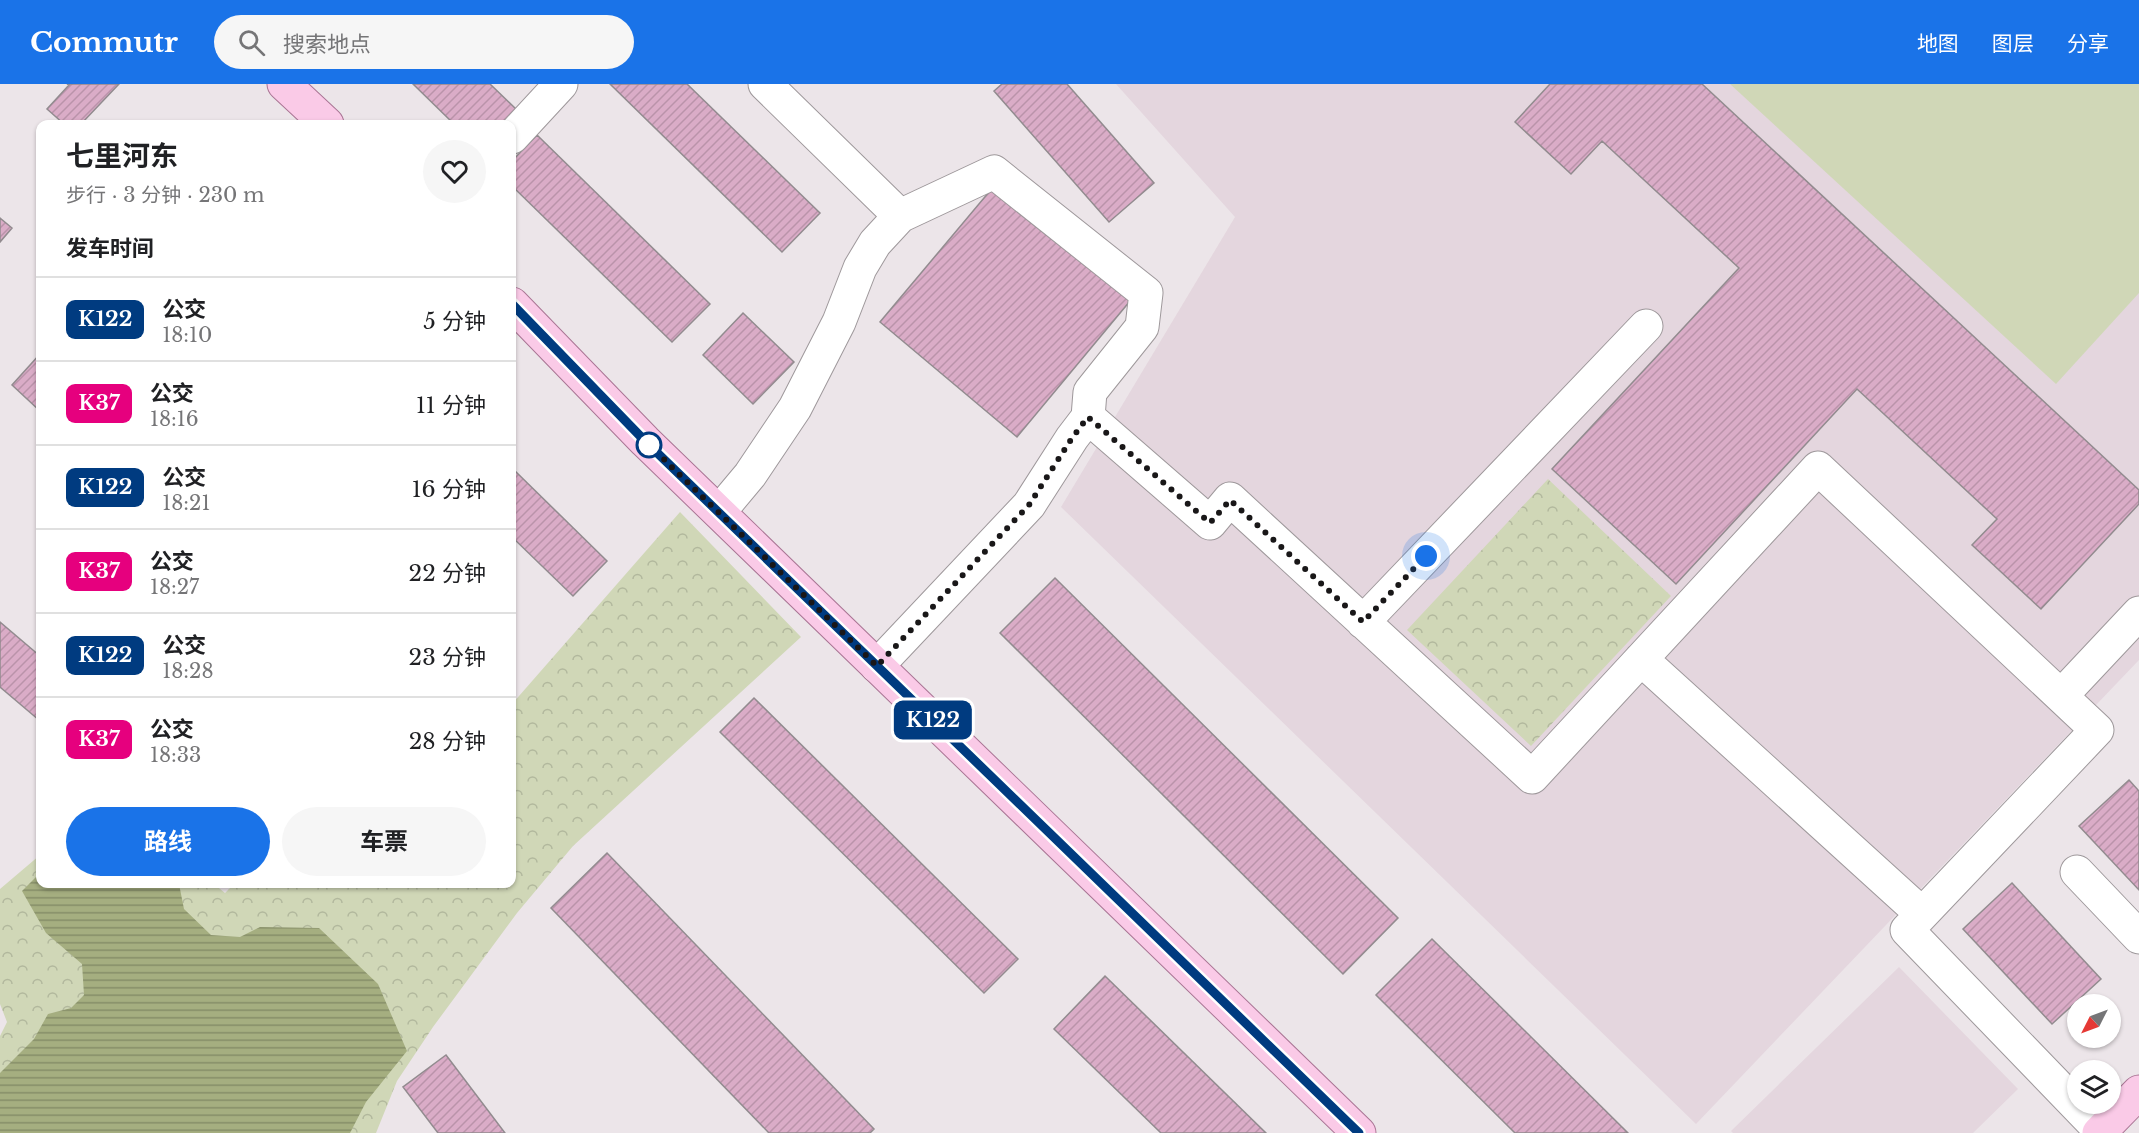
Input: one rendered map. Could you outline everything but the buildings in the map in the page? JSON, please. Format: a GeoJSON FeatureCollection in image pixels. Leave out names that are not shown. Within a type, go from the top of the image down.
{"type":"FeatureCollection","features":[{"type":"Feature","properties":{"kind":"main road"},"geometry":{"type":"LineString","coordinates":[[284,84],[323,120]]}},
{"type":"Feature","properties":{"kind":"main road"},"geometry":{"type":"LineString","coordinates":[[516,308],[645,441],[1359,1133]]}},
{"type":"Feature","properties":{"kind":"main road"},"geometry":{"type":"LineString","coordinates":[[2100,1132],[2139,1092]]}},
{"type":"Feature","properties":{"kind":"street"},"geometry":{"type":"LineString","coordinates":[[516,133],[561,84]]}},
{"type":"Feature","properties":{"kind":"street"},"geometry":{"type":"LineString","coordinates":[[765,84],[900,216]]}},
{"type":"Feature","properties":{"kind":"street"},"geometry":{"type":"LineString","coordinates":[[719,512],[750,475],[795,408],[839,322],[860,268],[875,243],[900,216],[994,172],[1146,293],[1142,327],[1090,392],[1088,417],[1029,505],[877,666]]}},
{"type":"Feature","properties":{"kind":"street"},"geometry":{"type":"LineString","coordinates":[[1363,622],[1646,326]]}},
{"type":"Feature","properties":{"kind":"street"},"geometry":{"type":"LineString","coordinates":[[1088,417],[1210,523],[1230,500],[1532,777],[1818,468],[2097,730],[1907,930],[2100,1132]]}},
{"type":"Feature","properties":{"kind":"street"},"geometry":{"type":"LineString","coordinates":[[2061,696],[2139,613]]}},
{"type":"Feature","properties":{"kind":"street"},"geometry":{"type":"LineString","coordinates":[[1641,659],[1922,914]]}},
{"type":"Feature","properties":{"kind":"street"},"geometry":{"type":"LineString","coordinates":[[2077,872],[2139,938]]}},
{"type":"Feature","properties":{"kind":"shaded area"},"geometry":{"type":"Polygon","coordinates":[[[1116,84],[2139,84],[2139,660],[1696,1124],[1061,507],[1235,217],[1116,84]]]}},
{"type":"Feature","properties":{"kind":"shaded area"},"geometry":{"type":"Polygon","coordinates":[[[36,877],[36,888],[180,888],[184,909],[211,935],[240,937],[260,927],[319,928],[378,984],[407,1051],[366,1102],[350,1133],[0,1133],[0,1073],[34,1039],[48,1014],[71,1008],[84,995],[82,964],[46,933],[22,891],[36,877]]]}},
{"type":"Feature","properties":{"kind":"shaded area"},"geometry":{"type":"Polygon","coordinates":[[[1899,967],[2018,1089],[1973,1133],[1733,1133],[1731,1131],[1899,967]]]}},
{"type":"Feature","properties":{"kind":"green space"},"geometry":{"type":"Polygon","coordinates":[[[1730,84],[2139,84],[2139,293],[2056,384],[1730,84]]]}},
{"type":"Feature","properties":{"kind":"green space"},"geometry":{"type":"Polygon","coordinates":[[[1548,479],[1671,596],[1531,746],[1407,630],[1548,479]]]}},
{"type":"Feature","properties":{"kind":"green space"},"geometry":{"type":"Polygon","coordinates":[[[680,512],[801,637],[573,846],[517,913],[433,1027],[397,1081],[376,1133],[0,1133],[0,1036],[7,1022],[0,1004],[0,889],[36,858],[36,888],[219,888],[225,893],[230,888],[516,888],[516,699],[680,512]]]}},
{"type":"Feature","properties":{"kind":"bus line","name":"K122"},"geometry":{"type":"LineString","coordinates":[[516,308],[645,441],[1359,1133]]}},
{"type":"Feature","properties":{"kind":"route"},"geometry":{"type":"LineString","coordinates":[[649,445],[645,441],[877,666],[1029,505],[1088,417],[1210,523],[1230,500],[1363,622],[1426,556]]}}]}
